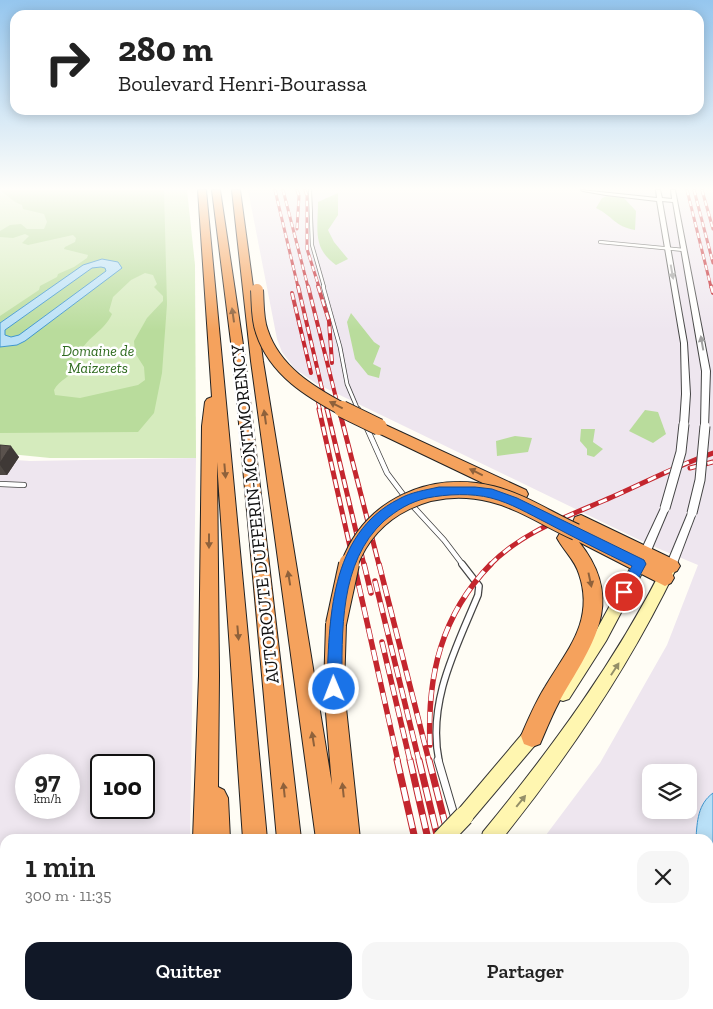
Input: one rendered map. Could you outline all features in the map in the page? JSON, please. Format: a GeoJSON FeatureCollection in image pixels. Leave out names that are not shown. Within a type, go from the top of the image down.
{"type":"FeatureCollection","features":[{"type":"Feature","properties":{"kind":"highway","name":"AUTOROUTE DUFFERIN-MONTMORENCY"},"geometry":{"type":"LineString","coordinates":[[205,237],[254,834]]}},
{"type":"Feature","properties":{"kind":"highway","name":"AUTOROUTE DUFFERIN-MONTMORENCY"},"geometry":{"type":"LineString","coordinates":[[222,237],[239,358],[288,834]]}},
{"type":"Feature","properties":{"kind":"highway"},"geometry":{"type":"LineString","coordinates":[[243,237],[260,380],[327,834]]}},
{"type":"Feature","properties":{"kind":"highway"},"geometry":{"type":"LineString","coordinates":[[249,237],[255,248],[257,290],[262,331],[269,350],[282,368],[309,390],[574,530],[642,558],[668,572]]}},
{"type":"Feature","properties":{"kind":"highway"},"geometry":{"type":"LineString","coordinates":[[206,834],[209,676],[209,426],[217,370]]}},
{"type":"Feature","properties":{"kind":"highway"},"geometry":{"type":"LineString","coordinates":[[348,834],[334,689],[336,624],[347,569],[356,546],[367,530],[390,510],[404,501],[439,492],[475,491],[513,501],[553,525],[574,530]]}},
{"type":"Feature","properties":{"kind":"highway"},"geometry":{"type":"LineString","coordinates":[[532,736],[554,689],[587,635],[593,598],[590,573],[574,530]]}},
{"type":"Feature","properties":{"kind":"highway"},"geometry":{"type":"LineString","coordinates":[[209,676],[218,834]]}},
{"type":"Feature","properties":{"kind":"main road"},"geometry":{"type":"LineString","coordinates":[[448,834],[461,823],[532,736],[601,636],[642,558]]}},
{"type":"Feature","properties":{"kind":"main road"},"geometry":{"type":"LineString","coordinates":[[494,834],[530,790],[593,703],[634,640],[668,572]]}},
{"type":"Feature","properties":{"kind":"street"},"geometry":{"type":"LineString","coordinates":[[642,558],[665,508],[681,452],[684,424],[686,394],[684,343],[666,237]]}},
{"type":"Feature","properties":{"kind":"street"},"geometry":{"type":"LineString","coordinates":[[668,572],[692,513],[700,480],[705,426],[706,370],[682,237]]}},
{"type":"Feature","properties":{"kind":"lane"},"geometry":{"type":"LineString","coordinates":[[312,237],[312,245],[340,347],[347,384],[367,430],[398,489],[444,540],[479,586],[478,596],[443,681],[435,726],[440,764],[461,823]]}},
{"type":"Feature","properties":{"kind":"lane"},"geometry":{"type":"LineString","coordinates":[[600,242],[684,250]]}},
{"type":"Feature","properties":{"kind":"lane"},"geometry":{"type":"LineString","coordinates":[[0,484],[24,485]]}},
{"type":"Feature","properties":{"kind":"shaded area"},"geometry":{"type":"Polygon","coordinates":[[[257,237],[713,237],[713,834],[547,834],[600,763],[667,645],[698,565],[650,545],[317,384],[295,369],[282,352],[277,339],[257,237]]]}},
{"type":"Feature","properties":{"kind":"shaded area"},"geometry":{"type":"Polygon","coordinates":[[[196,458],[190,834],[0,834],[0,459],[30,461],[196,458]]]}},
{"type":"Feature","properties":{"kind":"green space","name":"Domaine de Maizerets"},"geometry":{"type":"Polygon","coordinates":[[[0,237],[192,237],[195,265],[196,458],[50,458],[0,453],[0,237]]]}},
{"type":"Feature","properties":{"kind":"green space"},"geometry":{"type":"Polygon","coordinates":[[[28,237],[64,237],[28,245],[22,243],[28,237]]]}},
{"type":"Feature","properties":{"kind":"green space"},"geometry":{"type":"Polygon","coordinates":[[[165,237],[167,304],[162,373],[154,413],[138,432],[0,433],[0,316],[39,290],[40,286],[57,277],[58,274],[74,267],[87,258],[88,255],[64,249],[75,242],[76,238],[165,237]],[[145,273],[131,280],[113,297],[109,311],[112,314],[108,321],[85,345],[79,358],[79,367],[56,387],[54,390],[55,395],[80,398],[138,385],[145,380],[144,367],[135,353],[134,341],[147,318],[163,301],[163,296],[154,287],[157,284],[153,275],[145,273]]]}},
{"type":"Feature","properties":{"kind":"green space"},"geometry":{"type":"Polygon","coordinates":[[[318,237],[332,237],[348,259],[336,265],[328,259],[318,237]]]}},
{"type":"Feature","properties":{"kind":"green space"},"geometry":{"type":"Polygon","coordinates":[[[351,313],[374,342],[380,346],[373,364],[381,368],[379,378],[368,375],[355,359],[347,322],[351,313]]]}},
{"type":"Feature","properties":{"kind":"green space"},"geometry":{"type":"Polygon","coordinates":[[[645,410],[658,412],[666,434],[653,443],[629,431],[645,410]]]}},
{"type":"Feature","properties":{"kind":"green space"},"geometry":{"type":"Polygon","coordinates":[[[581,429],[595,429],[593,442],[603,449],[594,457],[587,455],[587,449],[580,441],[581,429]]]}},
{"type":"Feature","properties":{"kind":"green space"},"geometry":{"type":"Polygon","coordinates":[[[515,436],[532,438],[528,452],[497,456],[496,441],[515,436]]]}},
{"type":"Feature","properties":{"kind":"water"},"geometry":{"type":"Polygon","coordinates":[[[102,259],[118,262],[122,268],[25,341],[17,345],[0,347],[0,323],[83,265],[102,259]],[[92,268],[5,330],[5,335],[11,337],[19,335],[106,271],[105,268],[92,268]]]}},
{"type":"Feature","properties":{"kind":"water"},"geometry":{"type":"Polygon","coordinates":[[[713,793],[713,834],[696,834],[701,808],[713,793]]]}},
{"type":"Feature","properties":{"kind":"building"},"geometry":{"type":"Polygon","coordinates":[[[0,445],[11,446],[0,463],[0,445]]]}},
{"type":"Feature","properties":{"kind":"railway"},"geometry":{"type":"LineString","coordinates":[[286,237],[298,287]]}},
{"type":"Feature","properties":{"kind":"railway"},"geometry":{"type":"LineString","coordinates":[[295,237],[308,287]]}},
{"type":"Feature","properties":{"kind":"railway"},"geometry":{"type":"LineString","coordinates":[[307,237],[307,249],[319,287]]}},
{"type":"Feature","properties":{"kind":"railway"},"geometry":{"type":"LineString","coordinates":[[699,237],[711,287]]}},
{"type":"Feature","properties":{"kind":"railway"},"geometry":{"type":"LineString","coordinates":[[706,237],[713,263]]}},
{"type":"Feature","properties":{"kind":"railway"},"geometry":{"type":"LineString","coordinates":[[298,286],[327,410]]}},
{"type":"Feature","properties":{"kind":"railway"},"geometry":{"type":"LineString","coordinates":[[308,286],[339,410]]}},
{"type":"Feature","properties":{"kind":"railway"},"geometry":{"type":"LineString","coordinates":[[318,286],[329,321],[332,363]]}},
{"type":"Feature","properties":{"kind":"railway"},"geometry":{"type":"LineString","coordinates":[[711,286],[713,293]]}},
{"type":"Feature","properties":{"kind":"railway"},"geometry":{"type":"LineString","coordinates":[[292,293],[311,373]]}},
{"type":"Feature","properties":{"kind":"railway"},"geometry":{"type":"LineString","coordinates":[[318,402],[320,410]]}},
{"type":"Feature","properties":{"kind":"railway"},"geometry":{"type":"LineString","coordinates":[[319,409],[354,565]]}},
{"type":"Feature","properties":{"kind":"railway"},"geometry":{"type":"LineString","coordinates":[[327,409],[364,565]]}},
{"type":"Feature","properties":{"kind":"railway"},"geometry":{"type":"LineString","coordinates":[[339,409],[379,565]]}},
{"type":"Feature","properties":{"kind":"railway"},"geometry":{"type":"LineString","coordinates":[[491,564],[517,543],[547,525],[713,453]]}},
{"type":"Feature","properties":{"kind":"railway"},"geometry":{"type":"LineString","coordinates":[[690,468],[713,462]]}},
{"type":"Feature","properties":{"kind":"railway"},"geometry":{"type":"LineString","coordinates":[[354,564],[398,761]]}},
{"type":"Feature","properties":{"kind":"railway"},"geometry":{"type":"LineString","coordinates":[[364,564],[371,593]]}},
{"type":"Feature","properties":{"kind":"railway"},"geometry":{"type":"LineString","coordinates":[[379,564],[429,761]]}},
{"type":"Feature","properties":{"kind":"railway"},"geometry":{"type":"LineString","coordinates":[[430,745],[431,695],[441,648],[449,625],[460,604],[491,564]]}},
{"type":"Feature","properties":{"kind":"railway"},"geometry":{"type":"LineString","coordinates":[[375,581],[419,761]]}},
{"type":"Feature","properties":{"kind":"railway"},"geometry":{"type":"LineString","coordinates":[[382,642],[410,761]]}},
{"type":"Feature","properties":{"kind":"railway"},"geometry":{"type":"LineString","coordinates":[[397,760],[414,834]]}},
{"type":"Feature","properties":{"kind":"railway"},"geometry":{"type":"LineString","coordinates":[[410,760],[427,834]]}},
{"type":"Feature","properties":{"kind":"railway"},"geometry":{"type":"LineString","coordinates":[[419,760],[437,834]]}},
{"type":"Feature","properties":{"kind":"railway"},"geometry":{"type":"LineString","coordinates":[[429,760],[448,834]]}},
{"type":"Feature","properties":{"kind":"route"},"geometry":{"type":"LineString","coordinates":[[334,689],[336,624],[347,569],[356,546],[367,530],[378,519],[404,501],[418,496],[456,490],[492,494],[513,501],[639,564],[624,592]]}}]}
